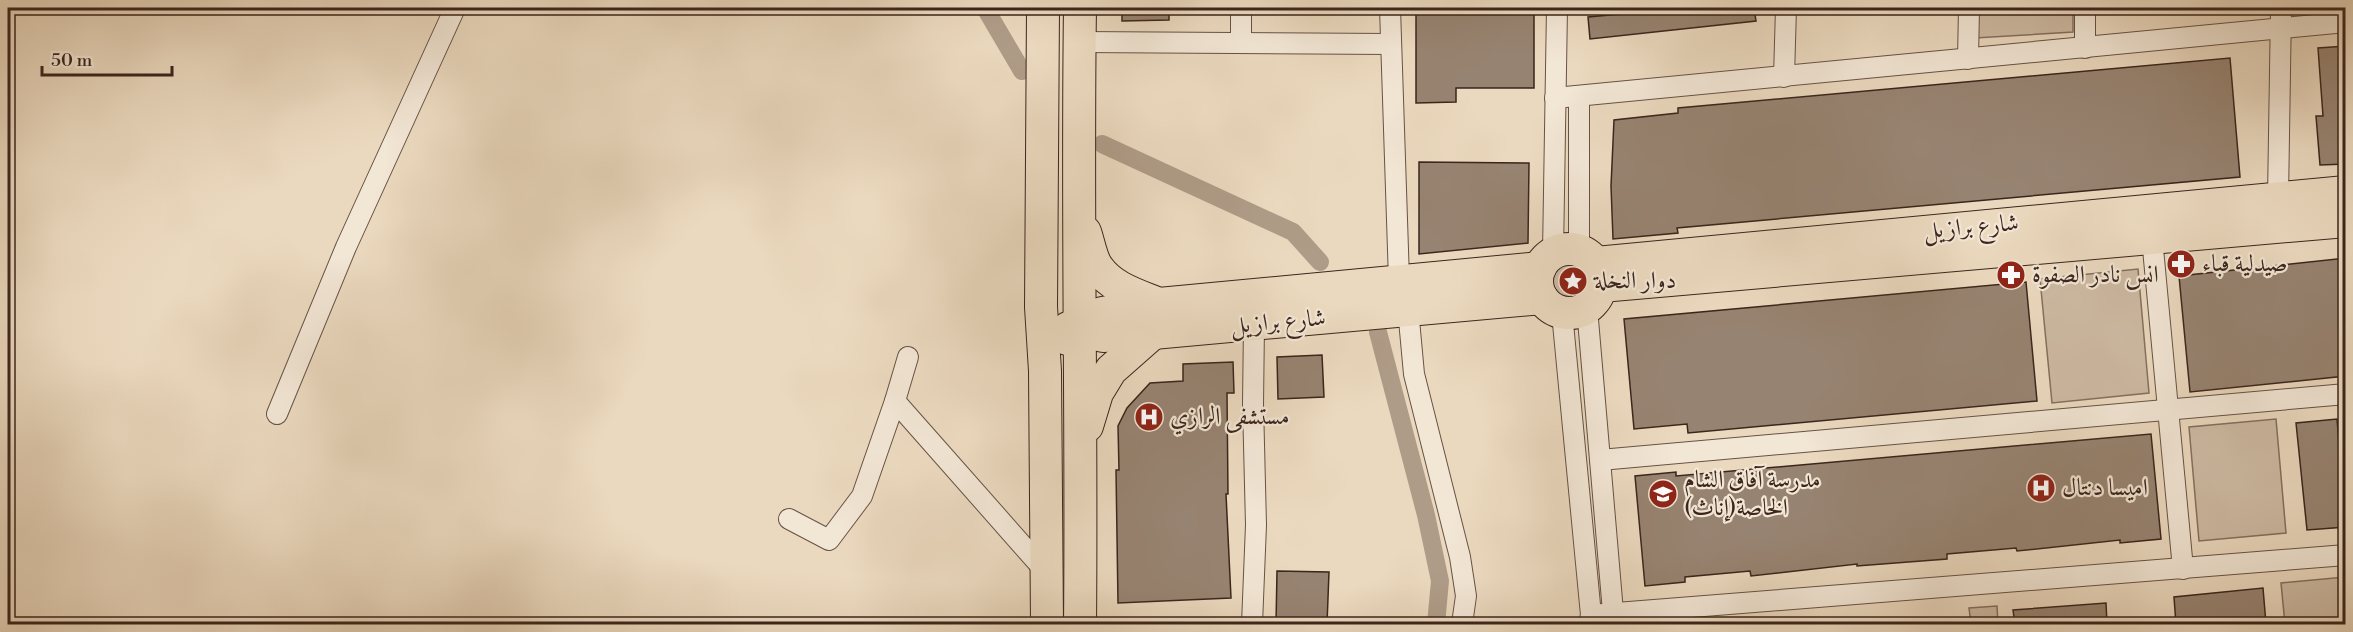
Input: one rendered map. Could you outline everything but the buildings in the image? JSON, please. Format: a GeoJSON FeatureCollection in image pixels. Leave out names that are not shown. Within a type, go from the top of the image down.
{"type":"FeatureCollection","features":[{"type":"Feature","properties":{"kind":"highway"},"geometry":{"type":"LineString","coordinates":[[1044,8],[1041,307],[1045,371],[1047,624]]}},
{"type":"Feature","properties":{"kind":"highway"},"geometry":{"type":"LineString","coordinates":[[1080,8],[1078,211],[1082,447],[1080,624]]}},
{"type":"Feature","properties":{"kind":"highway","name":"شارع برازيل"},"geometry":{"type":"LineString","coordinates":[[1570,280],[2346,192]]}},
{"type":"Feature","properties":{"kind":"highway","name":"شارع برازيل"},"geometry":{"type":"LineString","coordinates":[[1078,211],[1097,267],[1156,318],[1254,324],[1403,295]]}},
{"type":"Feature","properties":{"kind":"highway","name":"شارع برازيل"},"geometry":{"type":"LineString","coordinates":[[1156,318],[1570,280],[2152,238],[2346,221]]}},
{"type":"Feature","properties":{"kind":"highway"},"geometry":{"type":"LineString","coordinates":[[1041,307],[1060,326],[1079,331]]}},
{"type":"Feature","properties":{"kind":"highway"},"geometry":{"type":"LineString","coordinates":[[1045,371],[1060,344],[1102,313],[1156,318]]}},
{"type":"Feature","properties":{"kind":"highway"},"geometry":{"type":"LineString","coordinates":[[1082,447],[1097,393],[1111,370],[1156,318]]}},
{"type":"Feature","properties":{"kind":"street"},"geometry":{"type":"LineString","coordinates":[[277,414],[346,247],[455,8]]}},
{"type":"Feature","properties":{"kind":"street"},"geometry":{"type":"LineString","coordinates":[[1241,8],[1241,43]]}},
{"type":"Feature","properties":{"kind":"street"},"geometry":{"type":"LineString","coordinates":[[1390,8],[1403,295],[1414,374],[1460,557],[1466,596],[1462,624]]}},
{"type":"Feature","properties":{"kind":"street"},"geometry":{"type":"LineString","coordinates":[[1557,8],[1555,98],[1570,280],[1590,620],[1613,612],[2346,555]]}},
{"type":"Feature","properties":{"kind":"street"},"geometry":{"type":"LineString","coordinates":[[1784,77],[1786,8]]}},
{"type":"Feature","properties":{"kind":"street"},"geometry":{"type":"LineString","coordinates":[[1968,59],[1969,8]]}},
{"type":"Feature","properties":{"kind":"street"},"geometry":{"type":"LineString","coordinates":[[2085,8],[2085,48]]}},
{"type":"Feature","properties":{"kind":"street"},"geometry":{"type":"LineString","coordinates":[[2278,198],[2281,8]]}},
{"type":"Feature","properties":{"kind":"street"},"geometry":{"type":"LineString","coordinates":[[1555,98],[2346,22]]}},
{"type":"Feature","properties":{"kind":"street"},"geometry":{"type":"LineString","coordinates":[[1080,42],[1390,44]]}},
{"type":"Feature","properties":{"kind":"street"},"geometry":{"type":"LineString","coordinates":[[1579,96],[1570,280],[1600,460],[1613,612]]}},
{"type":"Feature","properties":{"kind":"street"},"geometry":{"type":"LineString","coordinates":[[2152,238],[2183,569]]}},
{"type":"Feature","properties":{"kind":"street"},"geometry":{"type":"LineString","coordinates":[[1252,624],[1256,525],[1254,324]]}},
{"type":"Feature","properties":{"kind":"street"},"geometry":{"type":"LineString","coordinates":[[789,519],[829,540],[862,496],[908,357]]}},
{"type":"Feature","properties":{"kind":"street"},"geometry":{"type":"LineString","coordinates":[[1600,460],[2346,394]]}},
{"type":"Feature","properties":{"kind":"street"},"geometry":{"type":"LineString","coordinates":[[895,401],[1046,572]]}},
{"type":"Feature","properties":{"kind":"shaded area"},"geometry":{"type":"Polygon","coordinates":[[[1976,8],[2073,8],[2073,32],[1975,38],[1976,8]]]}},
{"type":"Feature","properties":{"kind":"shaded area"},"geometry":{"type":"Polygon","coordinates":[[[1569,263],[1582,268],[1587,281],[1582,294],[1569,299],[1556,294],[1551,281],[1556,268],[1569,263]]]}},
{"type":"Feature","properties":{"kind":"shaded area"},"geometry":{"type":"Polygon","coordinates":[[[2138,269],[2149,393],[2052,403],[2040,279],[2138,269]]]}},
{"type":"Feature","properties":{"kind":"shaded area"},"geometry":{"type":"Polygon","coordinates":[[[2276,419],[2286,533],[2199,541],[2189,427],[2276,419]]]}},
{"type":"Feature","properties":{"kind":"shaded area"},"geometry":{"type":"Polygon","coordinates":[[[2345,577],[2345,624],[2285,624],[2281,583],[2345,577]]]}},
{"type":"Feature","properties":{"kind":"shaded area"},"geometry":{"type":"Polygon","coordinates":[[[1997,606],[1998,624],[1971,624],[1969,608],[1997,606]]]}},
{"type":"Feature","properties":{"kind":"waterway"},"geometry":{"type":"LineString","coordinates":[[985,8],[1022,71]]}},
{"type":"Feature","properties":{"kind":"waterway"},"geometry":{"type":"LineString","coordinates":[[1102,144],[1293,232],[1320,262]]}},
{"type":"Feature","properties":{"kind":"waterway"},"geometry":{"type":"LineString","coordinates":[[1378,332],[1426,515],[1440,581],[1436,624]]}},
{"type":"Feature","properties":{"kind":"place","name":"صيدلية قباء"},"geometry":{"type":"Point","coordinates":[2181,264]}},
{"type":"Feature","properties":{"kind":"place","name":"انس نادر الصفوة"},"geometry":{"type":"Point","coordinates":[2011,275]}},
{"type":"Feature","properties":{"kind":"place","name":"دوار النخلة"},"geometry":{"type":"Point","coordinates":[1573,281]}},
{"type":"Feature","properties":{"kind":"place","name":"مستشفى الرازي"},"geometry":{"type":"Point","coordinates":[1149,417]}},
{"type":"Feature","properties":{"kind":"place","name":"اميسا دنتال"},"geometry":{"type":"Point","coordinates":[2041,488]}},
{"type":"Feature","properties":{"kind":"place","name":"مدرسة آفاق الشام الخاصة(إناث)"},"geometry":{"type":"Point","coordinates":[1663,494]}}]}
